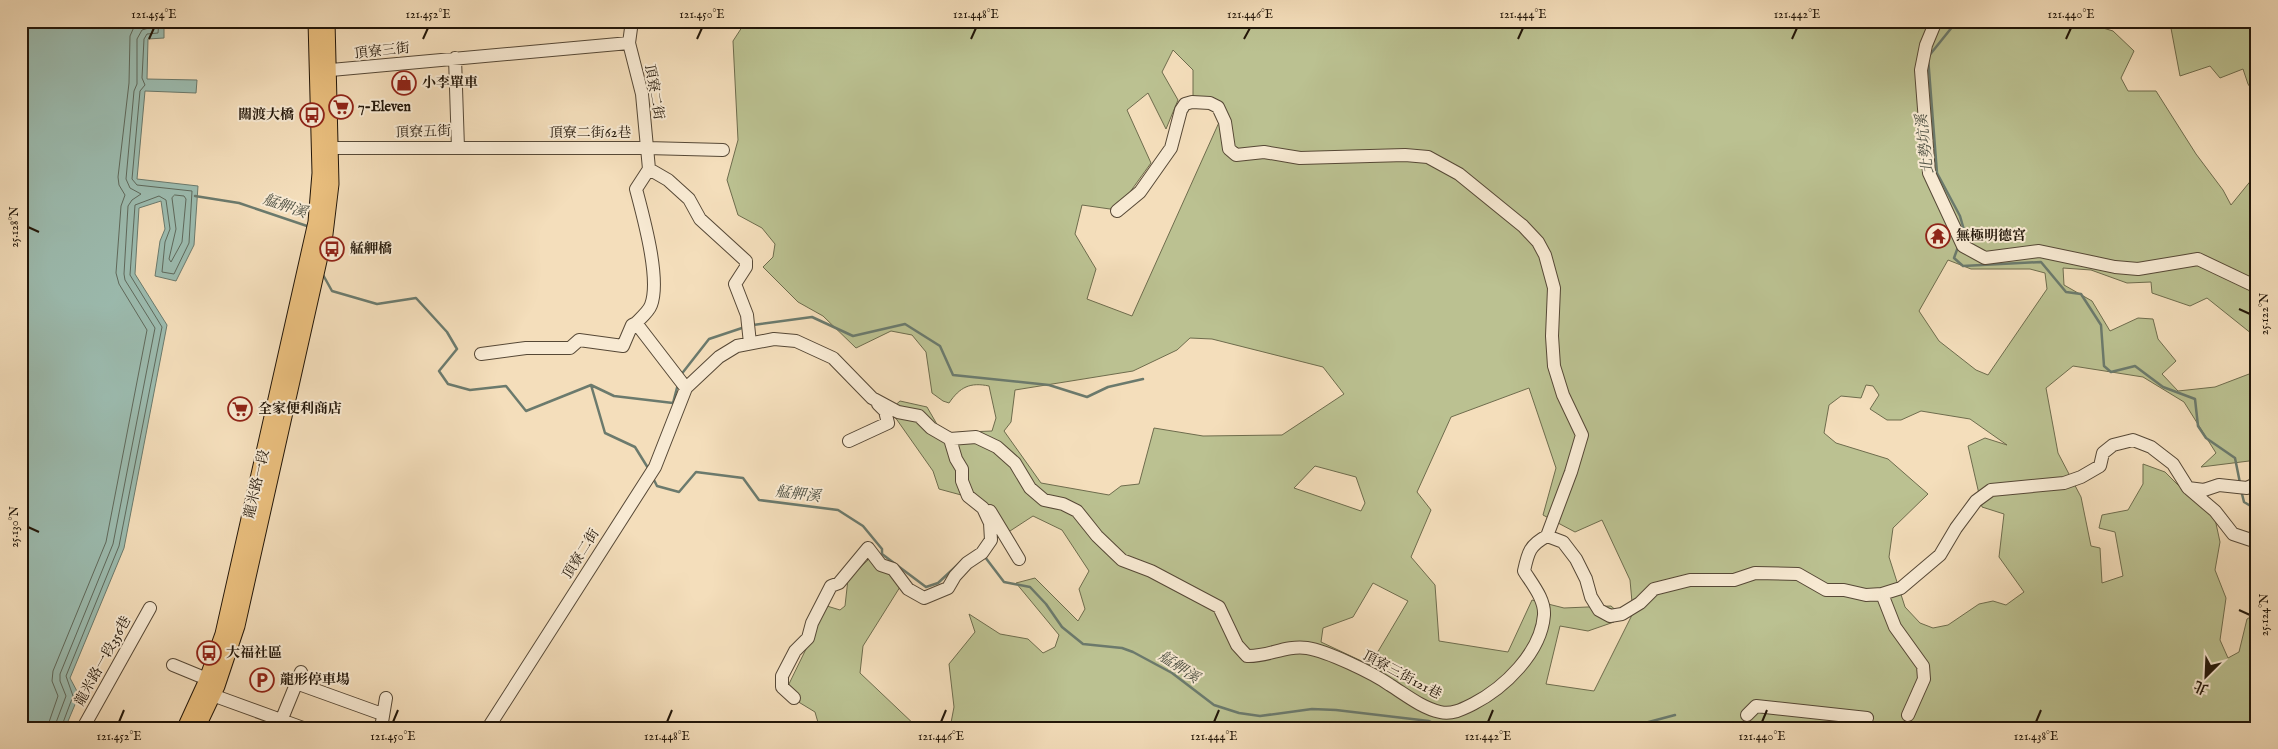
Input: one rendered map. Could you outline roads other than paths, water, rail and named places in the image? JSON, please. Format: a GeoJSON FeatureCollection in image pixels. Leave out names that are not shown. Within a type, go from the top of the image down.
{"type":"FeatureCollection","features":[{"type":"Feature","properties":{"kind":"main road","name":"龍米路一段"},"geometry":{"type":"LineString","coordinates":[[197,728],[223,634],[318,230],[330,198],[332,148],[316,21]]}},
{"type":"Feature","properties":{"kind":"main road","name":"龍米路一段"},"geometry":{"type":"LineString","coordinates":[[185,728],[208,689],[237,626],[309,303],[318,230],[323,71],[327,21]]}},
{"type":"Feature","properties":{"kind":"street","name":"頂寮二街"},"geometry":{"type":"LineString","coordinates":[[632,21],[629,43],[642,94],[649,169]]}},
{"type":"Feature","properties":{"kind":"street"},"geometry":{"type":"LineString","coordinates":[[1936,21],[1926,45],[1921,70],[1929,173],[1963,246],[1985,258],[2039,251],[2115,267],[2138,269],[2198,259],[2257,287]]}},
{"type":"Feature","properties":{"kind":"street","name":"頂寮三街"},"geometry":{"type":"LineString","coordinates":[[323,71],[629,43]]}},
{"type":"Feature","properties":{"kind":"street","name":"頂寮五街"},"geometry":{"type":"LineString","coordinates":[[332,148],[458,148],[455,58]]}},
{"type":"Feature","properties":{"kind":"street"},"geometry":{"type":"LineString","coordinates":[[1117,211],[1140,192],[1171,148],[1181,110],[1185,104],[1192,102],[1210,103],[1218,107],[1226,122],[1230,149],[1236,156],[1264,152],[1300,158],[1405,155],[1428,158],[1459,174],[1523,226],[1538,242],[1552,273],[1554,288],[1552,336],[1554,366],[1563,395],[1582,435],[1571,472],[1547,536],[1562,542],[1576,559],[1586,579],[1591,597],[1599,610],[1610,616],[1622,614],[1640,603],[1654,589],[1690,580],[1734,580],[1754,573],[1798,574],[1826,590],[1844,590],[1866,595],[1882,594],[1901,588],[1940,555],[1956,528],[1976,501],[1991,490],[2010,487],[2042,486],[2081,477],[2100,466],[2103,453],[2113,445],[2133,440],[2151,447],[2173,464],[2188,488],[2215,511],[2233,534],[2257,542]]}},
{"type":"Feature","properties":{"kind":"street","name":"頂寮二街62巷"},"geometry":{"type":"LineString","coordinates":[[458,148],[723,150]]}},
{"type":"Feature","properties":{"kind":"street"},"geometry":{"type":"LineString","coordinates":[[481,354],[526,348],[570,348],[579,340],[623,346],[632,325],[651,306],[653,288],[652,252],[636,189],[649,169],[668,180],[689,199],[700,219],[742,254],[746,261],[746,267],[735,284],[747,315],[749,339],[796,341],[833,358],[885,411],[888,423],[849,441]]}},
{"type":"Feature","properties":{"kind":"street"},"geometry":{"type":"LineString","coordinates":[[636,323],[686,388]]}},
{"type":"Feature","properties":{"kind":"street","name":"頂寮二街"},"geometry":{"type":"LineString","coordinates":[[488,728],[655,467],[686,388],[719,357],[749,339]]}},
{"type":"Feature","properties":{"kind":"street"},"geometry":{"type":"LineString","coordinates":[[872,398],[898,412],[918,416],[931,428],[950,439],[956,459],[962,469],[962,481],[968,496],[990,511],[1019,559]]}},
{"type":"Feature","properties":{"kind":"street","name":"頂寮三街121巷"},"geometry":{"type":"LineString","coordinates":[[950,439],[976,437],[997,447],[1015,463],[1030,488],[1044,500],[1063,504],[1077,511],[1097,536],[1122,560],[1151,571],[1219,607],[1237,645],[1247,656],[1260,657],[1288,648],[1308,648],[1360,668],[1389,684],[1414,702],[1441,713],[1458,712],[1488,696],[1512,677],[1528,656],[1540,632],[1544,615],[1543,605],[1536,588],[1524,571],[1527,556],[1535,543],[1547,536]]}},
{"type":"Feature","properties":{"kind":"street"},"geometry":{"type":"LineString","coordinates":[[2188,488],[2204,490],[2219,485],[2247,488],[2257,483]]}},
{"type":"Feature","properties":{"kind":"street"},"geometry":{"type":"LineString","coordinates":[[794,698],[782,687],[782,676],[795,651],[808,638],[812,624],[831,586],[839,583],[868,548],[881,566],[893,569],[908,589],[924,598],[948,588],[955,576],[967,563],[982,553],[991,540],[990,523],[983,508]]}},
{"type":"Feature","properties":{"kind":"street"},"geometry":{"type":"LineString","coordinates":[[1882,594],[1895,627],[1923,666],[1924,678],[1908,715]]}},
{"type":"Feature","properties":{"kind":"street","name":"龍米路一段356巷"},"geometry":{"type":"LineString","coordinates":[[84,728],[150,608]]}},
{"type":"Feature","properties":{"kind":"street"},"geometry":{"type":"LineString","coordinates":[[172,665],[208,689],[292,725],[298,677],[382,714]]}},
{"type":"Feature","properties":{"kind":"street"},"geometry":{"type":"LineString","coordinates":[[381,728],[386,698]]}},
{"type":"Feature","properties":{"kind":"street"},"geometry":{"type":"LineString","coordinates":[[1747,715],[1756,706],[1867,718]]}},
{"type":"Feature","properties":{"kind":"water"},"geometry":{"type":"Polygon","coordinates":[[[21,21],[164,21],[164,38],[148,39],[147,79],[197,80],[196,93],[145,91],[137,179],[198,186],[194,245],[176,281],[155,276],[160,241],[165,229],[161,201],[139,208],[135,274],[167,325],[124,548],[70,678],[79,695],[66,726],[63,728],[21,728],[21,21]]]}},
{"type":"Feature","properties":{"kind":"waterway","name":"北勢坑溪"},"geometry":{"type":"LineString","coordinates":[[1957,21],[1928,57],[1937,173],[1960,216],[1964,230],[1963,234]]}},
{"type":"Feature","properties":{"kind":"waterway","name":"艋舺溪"},"geometry":{"type":"LineString","coordinates":[[195,196],[239,203],[310,227]]}},
{"type":"Feature","properties":{"kind":"waterway","name":"北勢坑溪"},"geometry":{"type":"LineString","coordinates":[[1958,247],[1954,258],[1963,266],[2041,262],[2066,292],[2081,294],[2101,325],[2104,366],[2111,372],[2135,366],[2163,387],[2195,399],[2198,426],[2206,438],[2235,458],[2240,483]]}},
{"type":"Feature","properties":{"kind":"waterway","name":"艋舺溪"},"geometry":{"type":"LineString","coordinates":[[322,273],[332,291],[377,304],[416,298],[447,332],[457,349],[439,371],[448,384],[470,390],[506,386],[526,411],[591,385],[605,433],[635,447],[648,468]]}},
{"type":"Feature","properties":{"kind":"waterway"},"geometry":{"type":"LineString","coordinates":[[753,325],[812,317],[853,336],[905,324],[940,346],[953,375],[1049,385],[1087,397],[1108,387],[1143,379]]}},
{"type":"Feature","properties":{"kind":"waterway"},"geometry":{"type":"LineString","coordinates":[[680,376],[709,339],[745,327]]}},
{"type":"Feature","properties":{"kind":"waterway"},"geometry":{"type":"LineString","coordinates":[[591,385],[614,396],[673,403],[678,384]]}},
{"type":"Feature","properties":{"kind":"waterway","name":"艋舺溪"},"geometry":{"type":"LineString","coordinates":[[653,478],[657,486],[679,492],[696,472],[743,478],[759,500],[838,510],[863,526],[882,549],[882,554],[926,587],[938,583],[965,558]]}},
{"type":"Feature","properties":{"kind":"waterway","name":"北勢坑溪"},"geometry":{"type":"LineString","coordinates":[[2241,490],[2244,502],[2249,505],[2257,505]]}},
{"type":"Feature","properties":{"kind":"waterway","name":"艋舺溪"},"geometry":{"type":"LineString","coordinates":[[985,557],[1004,582],[1030,587],[1046,604],[1062,627],[1083,644],[1122,648],[1133,652],[1172,673],[1214,705],[1239,713],[1260,716],[1312,709],[1336,710],[1429,721],[1443,728]]}},
{"type":"Feature","properties":{"kind":"waterway","name":"艋舺溪"},"geometry":{"type":"LineString","coordinates":[[1626,728],[1675,715]]}},
{"type":"Feature","properties":{"kind":"waterway","name":"艋舺溪"},"geometry":{"type":"LineString","coordinates":[[1504,728],[1517,724],[1546,728]]}},
{"type":"Feature","properties":{"kind":"place","name":"小李單車"},"geometry":{"type":"Point","coordinates":[404,83]}},
{"type":"Feature","properties":{"kind":"place","name":"7-Eleven"},"geometry":{"type":"Point","coordinates":[341,107]}},
{"type":"Feature","properties":{"kind":"place","name":"關渡大橋"},"geometry":{"type":"Point","coordinates":[312,115]}},
{"type":"Feature","properties":{"kind":"place","name":"無極明德宮"},"geometry":{"type":"Point","coordinates":[1938,236]}},
{"type":"Feature","properties":{"kind":"place","name":"艋舺橋"},"geometry":{"type":"Point","coordinates":[332,249]}},
{"type":"Feature","properties":{"kind":"place","name":"全家便利商店"},"geometry":{"type":"Point","coordinates":[240,409]}},
{"type":"Feature","properties":{"kind":"place","name":"大福社區"},"geometry":{"type":"Point","coordinates":[209,653]}},
{"type":"Feature","properties":{"kind":"place","name":"龍形停車場"},"geometry":{"type":"Point","coordinates":[262,680]}}]}
